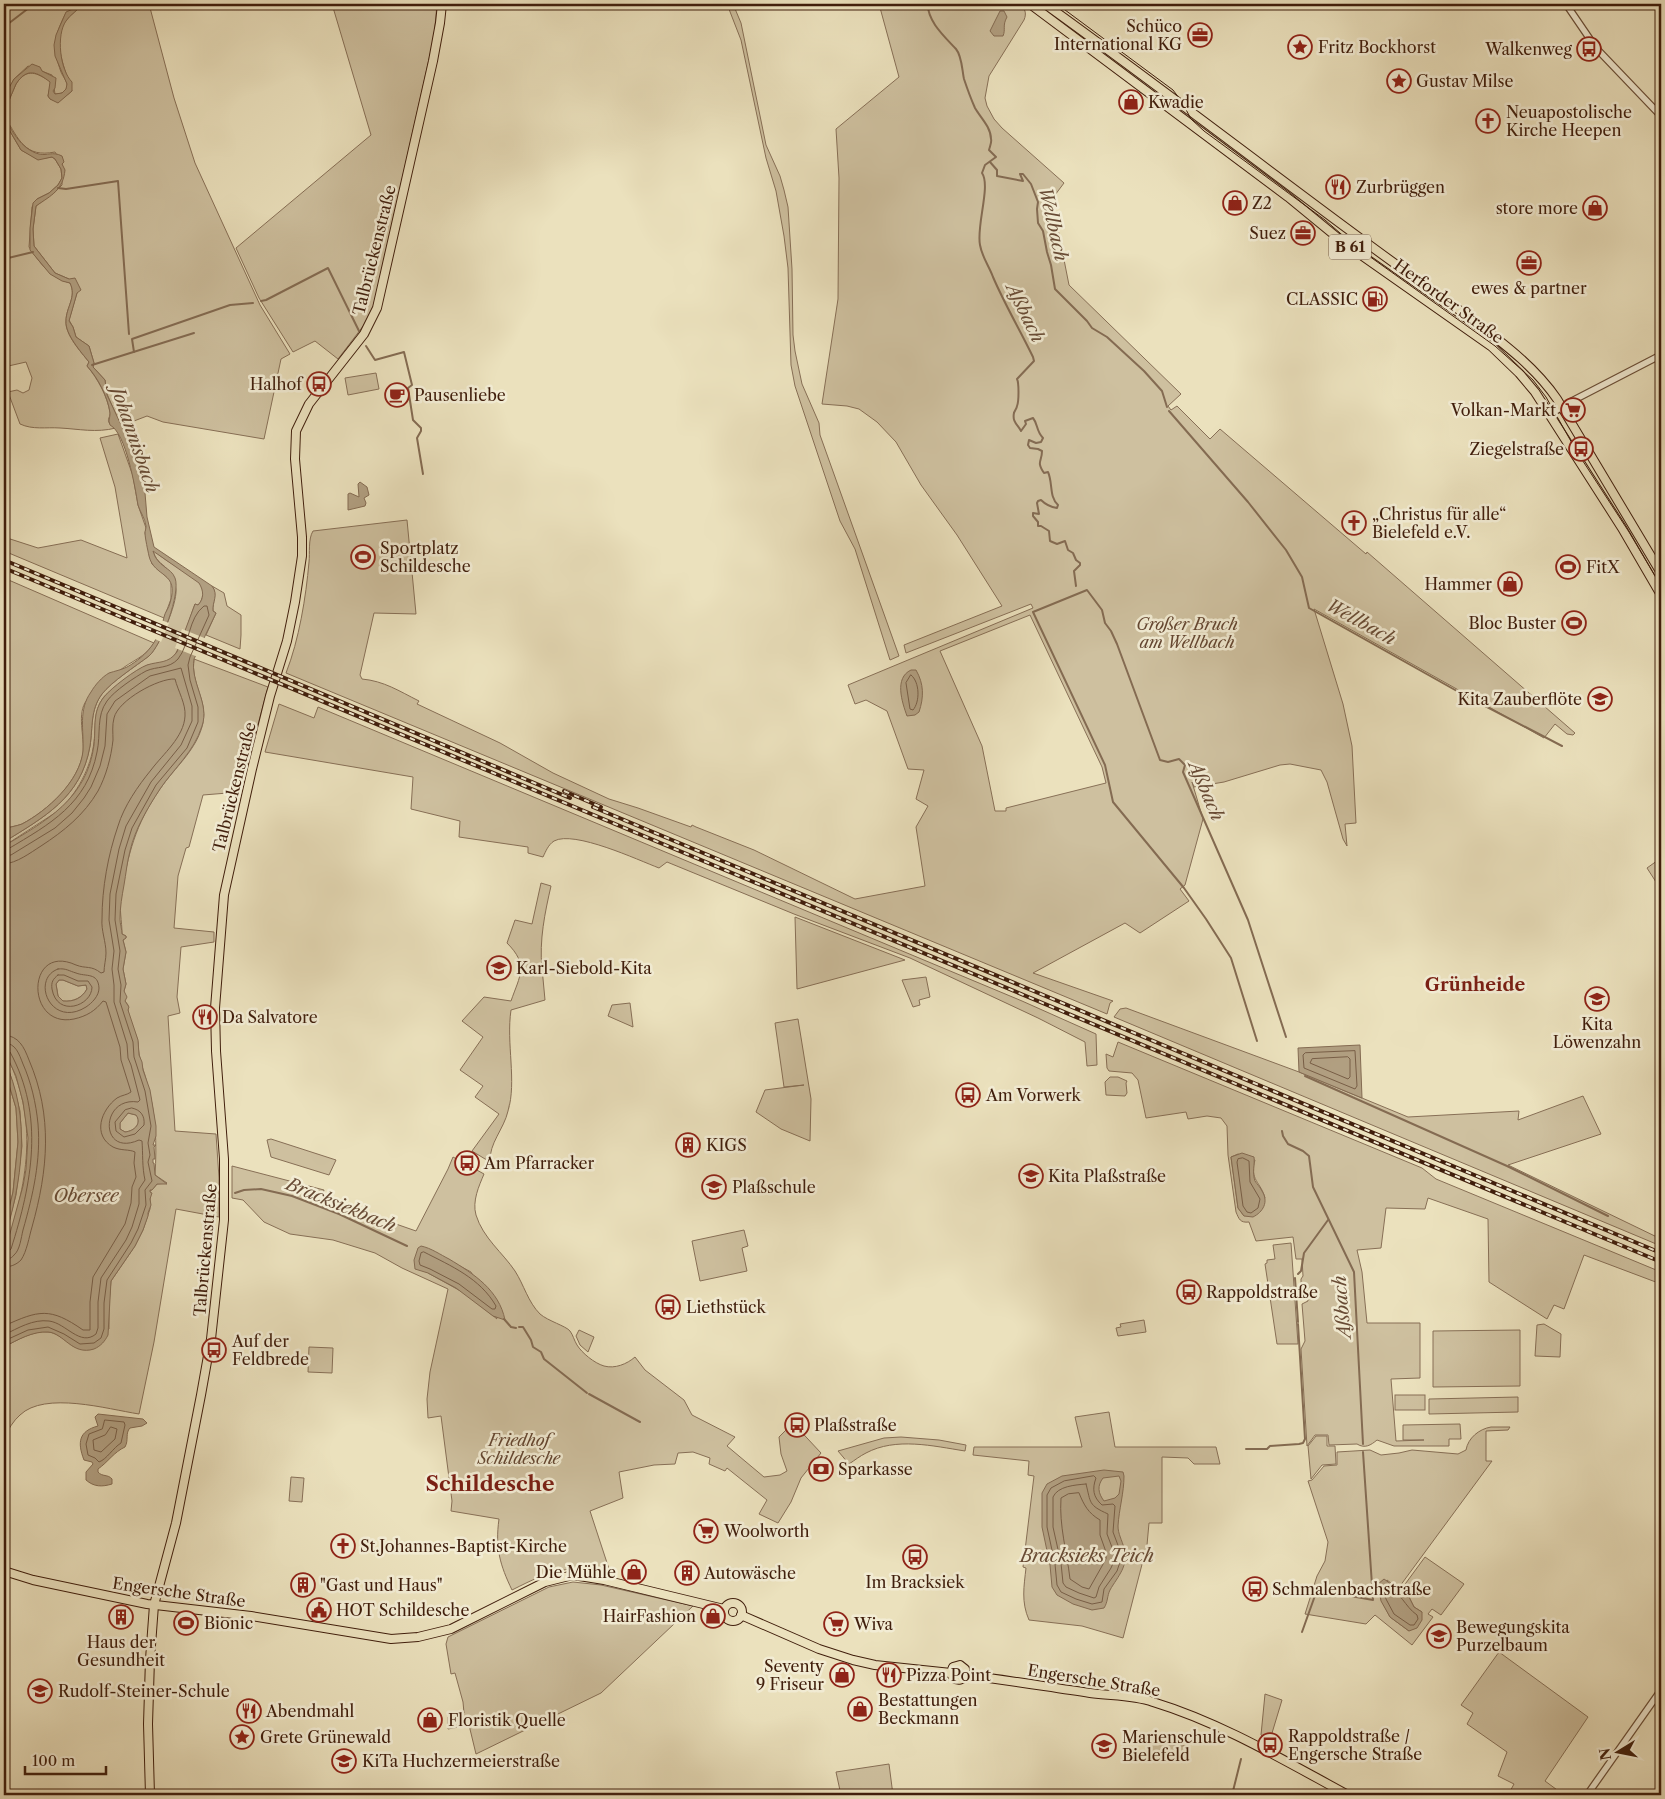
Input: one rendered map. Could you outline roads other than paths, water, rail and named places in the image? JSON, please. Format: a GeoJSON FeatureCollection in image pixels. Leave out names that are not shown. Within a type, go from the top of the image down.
{"type":"FeatureCollection","features":[{"type":"Feature","properties":{"kind":"main road","name":"Talbrückenstraße"},"geometry":{"type":"LineString","coordinates":[[150,1795],[148,1724],[154,1605],[171,1545],[201,1395],[211,1339],[224,1220],[225,1193],[215,1008],[220,932],[230,862],[270,696],[291,623],[300,575],[302,537],[295,459],[296,431],[309,404],[364,334],[376,308],[433,61],[442,4]]}},
{"type":"Feature","properties":{"kind":"main road","name":"Herforder Straße"},"geometry":{"type":"LineString","coordinates":[[1030,4],[1290,199],[1344,242],[1492,347],[1528,382],[1618,521],[1661,595]]}},
{"type":"Feature","properties":{"kind":"main road","name":"Herforder Straße"},"geometry":{"type":"LineString","coordinates":[[1044,4],[1209,124],[1498,340],[1540,377],[1561,406],[1661,574]]}},
{"type":"Feature","properties":{"kind":"main road"},"geometry":{"type":"LineString","coordinates":[[1344,242],[1355,234]]}},
{"type":"Feature","properties":{"kind":"main road","name":"Engersche Straße"},"geometry":{"type":"LineString","coordinates":[[4,1571],[38,1581],[154,1605],[251,1616],[376,1637],[407,1638],[451,1629],[545,1582],[574,1575],[598,1578],[724,1609]]}},
{"type":"Feature","properties":{"kind":"main road"},"geometry":{"type":"LineString","coordinates":[[736,1604],[740,1607],[741,1614],[737,1619],[729,1620],[725,1616],[724,1609],[728,1605],[736,1604]]}},
{"type":"Feature","properties":{"kind":"main road","name":"Engersche Straße"},"geometry":{"type":"LineString","coordinates":[[741,1614],[819,1649],[875,1665],[951,1673],[953,1678],[958,1680],[963,1679],[966,1674],[1152,1701],[1201,1719],[1241,1738],[1348,1795]]}},
{"type":"Feature","properties":{"kind":"street"},"geometry":{"type":"LineString","coordinates":[[1566,4],[1596,48],[1661,116]]}},
{"type":"Feature","properties":{"kind":"street"},"geometry":{"type":"LineString","coordinates":[[1549,415],[1561,406],[1661,355]]}},
{"type":"Feature","properties":{"kind":"street"},"geometry":{"type":"LineString","coordinates":[[1586,1795],[1661,1690]]}},
{"type":"Feature","properties":{"kind":"water"},"geometry":{"type":"Polygon","coordinates":[[[78,4],[83,4],[66,21],[61,35],[62,61],[72,82],[72,91],[58,103],[48,96],[50,82],[41,76],[28,73],[16,84],[4,112],[4,100],[14,79],[32,64],[56,78],[53,91],[55,94],[62,93],[66,89],[67,84],[55,56],[54,45],[56,35],[66,12],[78,4]]]}},
{"type":"Feature","properties":{"kind":"water"},"geometry":{"type":"Polygon","coordinates":[[[1000,11],[1004,11],[1007,17],[1004,34],[1003,36],[994,36],[990,31],[1000,11]]]}},
{"type":"Feature","properties":{"kind":"water","name":"Obersee"},"geometry":{"type":"Polygon","coordinates":[[[4,112],[17,138],[33,152],[62,156],[64,162],[62,164],[65,170],[62,183],[47,199],[36,206],[33,229],[34,246],[55,273],[69,279],[75,278],[81,290],[77,293],[69,321],[76,337],[89,346],[94,363],[93,367],[105,380],[107,395],[133,450],[145,493],[147,517],[154,547],[212,586],[215,592],[213,611],[216,613],[194,659],[195,676],[204,709],[202,726],[194,744],[165,781],[138,827],[129,855],[120,910],[122,934],[126,936],[123,940],[126,952],[123,969],[126,984],[124,991],[127,997],[125,1001],[129,1007],[128,1010],[138,1040],[139,1055],[150,1090],[156,1126],[156,1136],[153,1145],[156,1145],[154,1147],[155,1159],[153,1159],[155,1175],[167,1184],[157,1184],[150,1190],[152,1193],[151,1205],[143,1230],[135,1246],[111,1281],[108,1335],[99,1346],[86,1350],[74,1347],[54,1333],[48,1332],[31,1334],[4,1347],[4,1255],[23,1186],[28,1138],[23,1102],[16,1076],[4,1050],[4,846],[49,817],[74,794],[90,764],[94,745],[95,720],[100,703],[112,689],[137,670],[174,656],[195,604],[198,605],[202,598],[202,589],[199,583],[153,551],[161,564],[173,574],[176,585],[173,607],[159,642],[149,656],[111,684],[98,700],[95,706],[90,746],[85,764],[69,793],[59,804],[33,824],[4,842],[4,829],[22,824],[32,818],[61,794],[69,784],[81,762],[83,751],[82,720],[87,699],[99,681],[109,673],[125,668],[141,657],[152,646],[169,605],[172,585],[152,563],[149,556],[145,535],[146,526],[138,505],[129,461],[121,438],[110,425],[110,413],[105,394],[87,366],[89,362],[74,343],[66,326],[66,316],[72,297],[70,283],[50,274],[30,250],[33,203],[58,185],[62,178],[61,169],[52,157],[38,160],[21,150],[4,121],[4,112]],[[59,980],[56,984],[58,996],[63,1001],[77,999],[87,989],[86,985],[78,986],[59,980]],[[128,1113],[120,1123],[120,1129],[125,1132],[132,1130],[138,1124],[136,1115],[128,1113]]]}},
{"type":"Feature","properties":{"kind":"water"},"geometry":{"type":"Polygon","coordinates":[[[360,482],[367,487],[369,495],[364,498],[365,506],[348,510],[348,494],[359,497],[358,484],[360,482]]]}},
{"type":"Feature","properties":{"kind":"water"},"geometry":{"type":"Polygon","coordinates":[[[911,670],[916,670],[919,675],[922,685],[922,701],[919,712],[915,715],[907,716],[903,704],[901,684],[902,679],[911,670]]]}},
{"type":"Feature","properties":{"kind":"water"},"geometry":{"type":"Polygon","coordinates":[[[1360,1045],[1362,1098],[1299,1072],[1298,1048],[1360,1045]]]}},
{"type":"Feature","properties":{"kind":"water"},"geometry":{"type":"Polygon","coordinates":[[[4,1060],[13,1082],[18,1104],[21,1150],[16,1195],[4,1240],[4,1229],[13,1192],[18,1142],[16,1108],[4,1068],[4,1060]]]}},
{"type":"Feature","properties":{"kind":"water"},"geometry":{"type":"Polygon","coordinates":[[[1242,1153],[1254,1157],[1254,1178],[1265,1199],[1264,1206],[1260,1212],[1253,1217],[1244,1216],[1238,1208],[1231,1157],[1242,1153]]]}},
{"type":"Feature","properties":{"kind":"water"},"geometry":{"type":"Polygon","coordinates":[[[421,1246],[449,1259],[484,1284],[497,1300],[505,1320],[493,1316],[456,1288],[428,1273],[415,1269],[414,1260],[418,1248],[421,1246]]]}},
{"type":"Feature","properties":{"kind":"water"},"geometry":{"type":"Polygon","coordinates":[[[98,1414],[143,1419],[147,1423],[130,1428],[125,1447],[98,1469],[100,1474],[109,1476],[112,1479],[112,1484],[101,1486],[86,1480],[86,1472],[93,1464],[84,1460],[80,1443],[83,1434],[98,1426],[95,1417],[98,1414]]]}},
{"type":"Feature","properties":{"kind":"water","name":"Bracksieks Teich"},"geometry":{"type":"Polygon","coordinates":[[[1104,1470],[1123,1472],[1124,1482],[1118,1526],[1125,1560],[1122,1570],[1110,1590],[1104,1608],[1092,1610],[1073,1604],[1057,1595],[1052,1587],[1050,1565],[1042,1527],[1042,1493],[1047,1484],[1062,1476],[1104,1470]],[[1119,1476],[1103,1478],[1099,1490],[1104,1501],[1115,1498],[1119,1494],[1121,1481],[1119,1476]]]}},
{"type":"Feature","properties":{"kind":"water"},"geometry":{"type":"Polygon","coordinates":[[[1384,1579],[1409,1597],[1414,1607],[1422,1612],[1422,1620],[1417,1628],[1409,1631],[1390,1617],[1381,1601],[1378,1584],[1384,1579]]]}},
{"type":"Feature","properties":{"kind":"waterway"},"geometry":{"type":"LineString","coordinates":[[4,27],[34,4]]}},
{"type":"Feature","properties":{"kind":"waterway","name":"Aßbach"},"geometry":{"type":"LineString","coordinates":[[928,4],[930,17],[958,52],[964,79],[975,108],[991,135],[989,150],[996,157],[985,165],[982,173],[985,187],[979,237],[980,245],[1034,361],[1017,379],[1018,400],[1014,419],[1021,431],[1026,424],[1025,421],[1033,418],[1035,420],[1039,433],[1043,438],[1041,442],[1036,443],[1029,440],[1028,445],[1030,448],[1042,451],[1040,466],[1044,473],[1048,472],[1053,498],[1058,505],[1055,508],[1048,506],[1041,500],[1038,501],[1039,514],[1033,513],[1033,516],[1038,522],[1038,526],[1049,531],[1050,541],[1057,544],[1065,541],[1068,550],[1073,553],[1076,560],[1080,563],[1074,571],[1076,586]]}},
{"type":"Feature","properties":{"kind":"waterway","name":"Wellbach"},"geometry":{"type":"LineString","coordinates":[[990,162],[997,170],[997,176],[1023,181],[1020,174],[1023,174],[1031,184],[1038,202],[1038,223],[1043,231],[1055,289],[1092,328],[1107,337],[1144,371],[1162,391],[1167,407]]}},
{"type":"Feature","properties":{"kind":"waterway"},"geometry":{"type":"LineString","coordinates":[[58,188],[66,189],[118,181],[129,334]]}},
{"type":"Feature","properties":{"kind":"waterway"},"geometry":{"type":"LineString","coordinates":[[4,259],[33,252]]}},
{"type":"Feature","properties":{"kind":"waterway"},"geometry":{"type":"LineString","coordinates":[[261,301],[328,268],[359,331]]}},
{"type":"Feature","properties":{"kind":"waterway"},"geometry":{"type":"LineString","coordinates":[[134,352],[132,339],[230,305],[253,303]]}},
{"type":"Feature","properties":{"kind":"waterway"},"geometry":{"type":"LineString","coordinates":[[92,365],[194,333]]}},
{"type":"Feature","properties":{"kind":"waterway"},"geometry":{"type":"LineString","coordinates":[[366,346],[375,360],[404,352],[412,385],[408,388],[413,420],[421,428],[417,438],[423,474]]}},
{"type":"Feature","properties":{"kind":"waterway","name":"Wellbach"},"geometry":{"type":"LineString","coordinates":[[1169,411],[1248,502],[1286,550],[1302,577],[1309,608],[1464,695],[1562,746]]}},
{"type":"Feature","properties":{"kind":"waterway"},"geometry":{"type":"LineString","coordinates":[[1257,1041],[1231,958],[1184,888],[1113,802],[1105,765],[1033,612],[1087,590],[1102,610],[1105,623],[1117,644],[1160,760],[1168,762],[1179,759],[1185,765],[1183,772],[1248,920],[1286,1037]]}},
{"type":"Feature","properties":{"kind":"waterway"},"geometry":{"type":"LineString","coordinates":[[1305,1076],[1507,1166],[1608,1216]]}},
{"type":"Feature","properties":{"kind":"waterway","name":"Aßbach"},"geometry":{"type":"LineString","coordinates":[[1282,1131],[1288,1144],[1309,1156],[1313,1187],[1354,1272],[1363,1444]]}},
{"type":"Feature","properties":{"kind":"waterway","name":"Bracksiekbach"},"geometry":{"type":"LineString","coordinates":[[235,1193],[244,1190],[261,1189],[292,1196],[339,1214],[407,1246]]}},
{"type":"Feature","properties":{"kind":"waterway"},"geometry":{"type":"LineString","coordinates":[[1298,1274],[1301,1271],[1304,1253],[1328,1220]]}},
{"type":"Feature","properties":{"kind":"waterway"},"geometry":{"type":"LineString","coordinates":[[1295,1278],[1298,1322]]}},
{"type":"Feature","properties":{"kind":"waterway","name":"Bracksiekbach"},"geometry":{"type":"LineString","coordinates":[[504,1319],[511,1327],[516,1328]]}},
{"type":"Feature","properties":{"kind":"waterway"},"geometry":{"type":"LineString","coordinates":[[1246,1449],[1267,1449],[1270,1446],[1299,1444],[1303,1443],[1305,1439],[1298,1324]]}},
{"type":"Feature","properties":{"kind":"waterway","name":"Bracksiekbach"},"geometry":{"type":"LineString","coordinates":[[519,1327],[523,1327],[533,1347],[541,1352],[544,1359],[587,1393]]}},
{"type":"Feature","properties":{"kind":"waterway","name":"Bracksiekbach"},"geometry":{"type":"LineString","coordinates":[[589,1394],[640,1422]]}},
{"type":"Feature","properties":{"kind":"waterway","name":"Aßbach"},"geometry":{"type":"LineString","coordinates":[[1302,1632],[1317,1590],[1373,1600],[1363,1452]]}},
{"type":"Feature","properties":{"kind":"waterway","name":"Aßbach"},"geometry":{"type":"LineString","coordinates":[[1232,1795],[1241,1759]]}},
{"type":"Feature","properties":{"kind":"tram line"},"geometry":{"type":"LineString","coordinates":[[1057,4],[1173,90],[1191,119],[1204,131],[1325,220],[1355,246],[1495,346],[1533,380],[1546,397],[1577,452],[1629,532],[1661,586]]}},
{"type":"Feature","properties":{"kind":"railway"},"geometry":{"type":"LineString","coordinates":[[4,560],[570,798]]}},
{"type":"Feature","properties":{"kind":"railway"},"geometry":{"type":"LineString","coordinates":[[4,568],[1661,1262]]}},
{"type":"Feature","properties":{"kind":"railway"},"geometry":{"type":"LineString","coordinates":[[564,791],[601,807]]}},
{"type":"Feature","properties":{"kind":"railway"},"geometry":{"type":"LineString","coordinates":[[593,807],[1661,1253]]}},
{"type":"Feature","properties":{"kind":"place","name":"Schüco International KG"},"geometry":{"type":"Point","coordinates":[1200,35]}},
{"type":"Feature","properties":{"kind":"place","name":"Fritz Bockhorst"},"geometry":{"type":"Point","coordinates":[1300,47]}},
{"type":"Feature","properties":{"kind":"place","name":"Walkenweg"},"geometry":{"type":"Point","coordinates":[1589,49]}},
{"type":"Feature","properties":{"kind":"place","name":"Gustav Milse"},"geometry":{"type":"Point","coordinates":[1399,81]}},
{"type":"Feature","properties":{"kind":"place","name":"Kwadie"},"geometry":{"type":"Point","coordinates":[1131,102]}},
{"type":"Feature","properties":{"kind":"place","name":"Neuapostolische Kirche Heepen"},"geometry":{"type":"Point","coordinates":[1488,121]}},
{"type":"Feature","properties":{"kind":"place","name":"Zurbrüggen"},"geometry":{"type":"Point","coordinates":[1338,187]}},
{"type":"Feature","properties":{"kind":"place","name":"Z2"},"geometry":{"type":"Point","coordinates":[1235,203]}},
{"type":"Feature","properties":{"kind":"place","name":"store more"},"geometry":{"type":"Point","coordinates":[1595,208]}},
{"type":"Feature","properties":{"kind":"place","name":"Suez"},"geometry":{"type":"Point","coordinates":[1303,233]}},
{"type":"Feature","properties":{"kind":"place","name":"ewes & partner"},"geometry":{"type":"Point","coordinates":[1529,263]}},
{"type":"Feature","properties":{"kind":"place","name":"CLASSIC"},"geometry":{"type":"Point","coordinates":[1375,299]}},
{"type":"Feature","properties":{"kind":"place","name":"Halhof"},"geometry":{"type":"Point","coordinates":[319,384]}},
{"type":"Feature","properties":{"kind":"place","name":"Pausenliebe"},"geometry":{"type":"Point","coordinates":[397,395]}},
{"type":"Feature","properties":{"kind":"place","name":"Volkan-Markt"},"geometry":{"type":"Point","coordinates":[1573,410]}},
{"type":"Feature","properties":{"kind":"place","name":"Ziegelstraße"},"geometry":{"type":"Point","coordinates":[1581,449]}},
{"type":"Feature","properties":{"kind":"place","name":"„Christus für alle“ Bielefeld e.V."},"geometry":{"type":"Point","coordinates":[1354,523]}},
{"type":"Feature","properties":{"kind":"place","name":"Sportplatz Schildesche"},"geometry":{"type":"Point","coordinates":[363,557]}},
{"type":"Feature","properties":{"kind":"place","name":"FitX"},"geometry":{"type":"Point","coordinates":[1568,567]}},
{"type":"Feature","properties":{"kind":"place","name":"Hammer"},"geometry":{"type":"Point","coordinates":[1510,584]}},
{"type":"Feature","properties":{"kind":"place","name":"Bloc Buster"},"geometry":{"type":"Point","coordinates":[1574,623]}},
{"type":"Feature","properties":{"kind":"place","name":"Kita Zauberflöte"},"geometry":{"type":"Point","coordinates":[1600,699]}},
{"type":"Feature","properties":{"kind":"place","name":"Karl-Siebold-Kita"},"geometry":{"type":"Point","coordinates":[499,968]}},
{"type":"Feature","properties":{"kind":"place","name":"Kita Löwenzahn"},"geometry":{"type":"Point","coordinates":[1597,999]}},
{"type":"Feature","properties":{"kind":"place","name":"Da Salvatore"},"geometry":{"type":"Point","coordinates":[205,1017]}},
{"type":"Feature","properties":{"kind":"place","name":"Am Vorwerk"},"geometry":{"type":"Point","coordinates":[968,1095]}},
{"type":"Feature","properties":{"kind":"place","name":"KIGS"},"geometry":{"type":"Point","coordinates":[688,1145]}},
{"type":"Feature","properties":{"kind":"place","name":"Am Pfarracker"},"geometry":{"type":"Point","coordinates":[467,1163]}},
{"type":"Feature","properties":{"kind":"place","name":"Kita Plaßstraße"},"geometry":{"type":"Point","coordinates":[1031,1176]}},
{"type":"Feature","properties":{"kind":"place","name":"Plaßschule"},"geometry":{"type":"Point","coordinates":[714,1187]}},
{"type":"Feature","properties":{"kind":"place","name":"Rappoldstraße"},"geometry":{"type":"Point","coordinates":[1189,1292]}},
{"type":"Feature","properties":{"kind":"place","name":"Liethstück"},"geometry":{"type":"Point","coordinates":[668,1307]}},
{"type":"Feature","properties":{"kind":"place","name":"Auf der Feldbrede"},"geometry":{"type":"Point","coordinates":[214,1350]}},
{"type":"Feature","properties":{"kind":"place","name":"Plaßstraße"},"geometry":{"type":"Point","coordinates":[797,1425]}},
{"type":"Feature","properties":{"kind":"place","name":"Sparkasse"},"geometry":{"type":"Point","coordinates":[821,1469]}},
{"type":"Feature","properties":{"kind":"place","name":"Woolworth"},"geometry":{"type":"Point","coordinates":[706,1531]}},
{"type":"Feature","properties":{"kind":"place","name":"St.Johannes-Baptist-Kirche"},"geometry":{"type":"Point","coordinates":[343,1546]}},
{"type":"Feature","properties":{"kind":"place","name":"Im Bracksiek"},"geometry":{"type":"Point","coordinates":[915,1557]}},
{"type":"Feature","properties":{"kind":"place","name":"Die Mühle"},"geometry":{"type":"Point","coordinates":[634,1572]}},
{"type":"Feature","properties":{"kind":"place","name":"Autowäsche"},"geometry":{"type":"Point","coordinates":[687,1573]}},
{"type":"Feature","properties":{"kind":"place","name":"\"Gast und Haus\""},"geometry":{"type":"Point","coordinates":[303,1585]}},
{"type":"Feature","properties":{"kind":"place","name":"Schmalenbachstraße"},"geometry":{"type":"Point","coordinates":[1255,1589]}},
{"type":"Feature","properties":{"kind":"place","name":"HOT Schildesche"},"geometry":{"type":"Point","coordinates":[319,1610]}},
{"type":"Feature","properties":{"kind":"place","name":"HairFashion"},"geometry":{"type":"Point","coordinates":[713,1616]}},
{"type":"Feature","properties":{"kind":"place","name":"Haus der Gesundheit"},"geometry":{"type":"Point","coordinates":[121,1617]}},
{"type":"Feature","properties":{"kind":"place","name":"Bionic"},"geometry":{"type":"Point","coordinates":[186,1623]}},
{"type":"Feature","properties":{"kind":"place","name":"Wiva"},"geometry":{"type":"Point","coordinates":[836,1624]}},
{"type":"Feature","properties":{"kind":"place","name":"Bewegungskita Purzelbaum"},"geometry":{"type":"Point","coordinates":[1439,1636]}},
{"type":"Feature","properties":{"kind":"place","name":"Seventy 9 Friseur"},"geometry":{"type":"Point","coordinates":[842,1675]}},
{"type":"Feature","properties":{"kind":"place","name":"Pizza Point"},"geometry":{"type":"Point","coordinates":[889,1675]}},
{"type":"Feature","properties":{"kind":"place","name":"Rudolf-Steiner-Schule"},"geometry":{"type":"Point","coordinates":[40,1691]}},
{"type":"Feature","properties":{"kind":"place","name":"Bestattungen Beckmann"},"geometry":{"type":"Point","coordinates":[860,1709]}},
{"type":"Feature","properties":{"kind":"place","name":"Abendmahl"},"geometry":{"type":"Point","coordinates":[249,1711]}},
{"type":"Feature","properties":{"kind":"place","name":"Floristik Quelle"},"geometry":{"type":"Point","coordinates":[430,1720]}},
{"type":"Feature","properties":{"kind":"place","name":"Grete Grünewald"},"geometry":{"type":"Point","coordinates":[242,1737]}},
{"type":"Feature","properties":{"kind":"place","name":"Rappoldstraße / Engersche Straße"},"geometry":{"type":"Point","coordinates":[1270,1745]}},
{"type":"Feature","properties":{"kind":"place","name":"Marienschule Bielefeld"},"geometry":{"type":"Point","coordinates":[1104,1746]}},
{"type":"Feature","properties":{"kind":"place","name":"KiTa Huchzermeierstraße"},"geometry":{"type":"Point","coordinates":[344,1761]}},
{"type":"Feature","properties":{"kind":"district","name":"Grünheide"},"geometry":{"type":"Point","coordinates":[1475,985]}},
{"type":"Feature","properties":{"kind":"district","name":"Schildesche"},"geometry":{"type":"Point","coordinates":[490,1484]}},
{"type":"Feature","properties":{"kind":"water label","name":"Johannisbach"},"geometry":{"type":"Point","coordinates":[135,440]}},
{"type":"Feature","properties":{"kind":"park label","name":"Großer Bruch am Wellbach"},"geometry":{"type":"Point","coordinates":[1187,633]}},
{"type":"Feature","properties":{"kind":"park label","name":"Friedhof Schildesche"},"geometry":{"type":"Point","coordinates":[519,1449]}}]}
